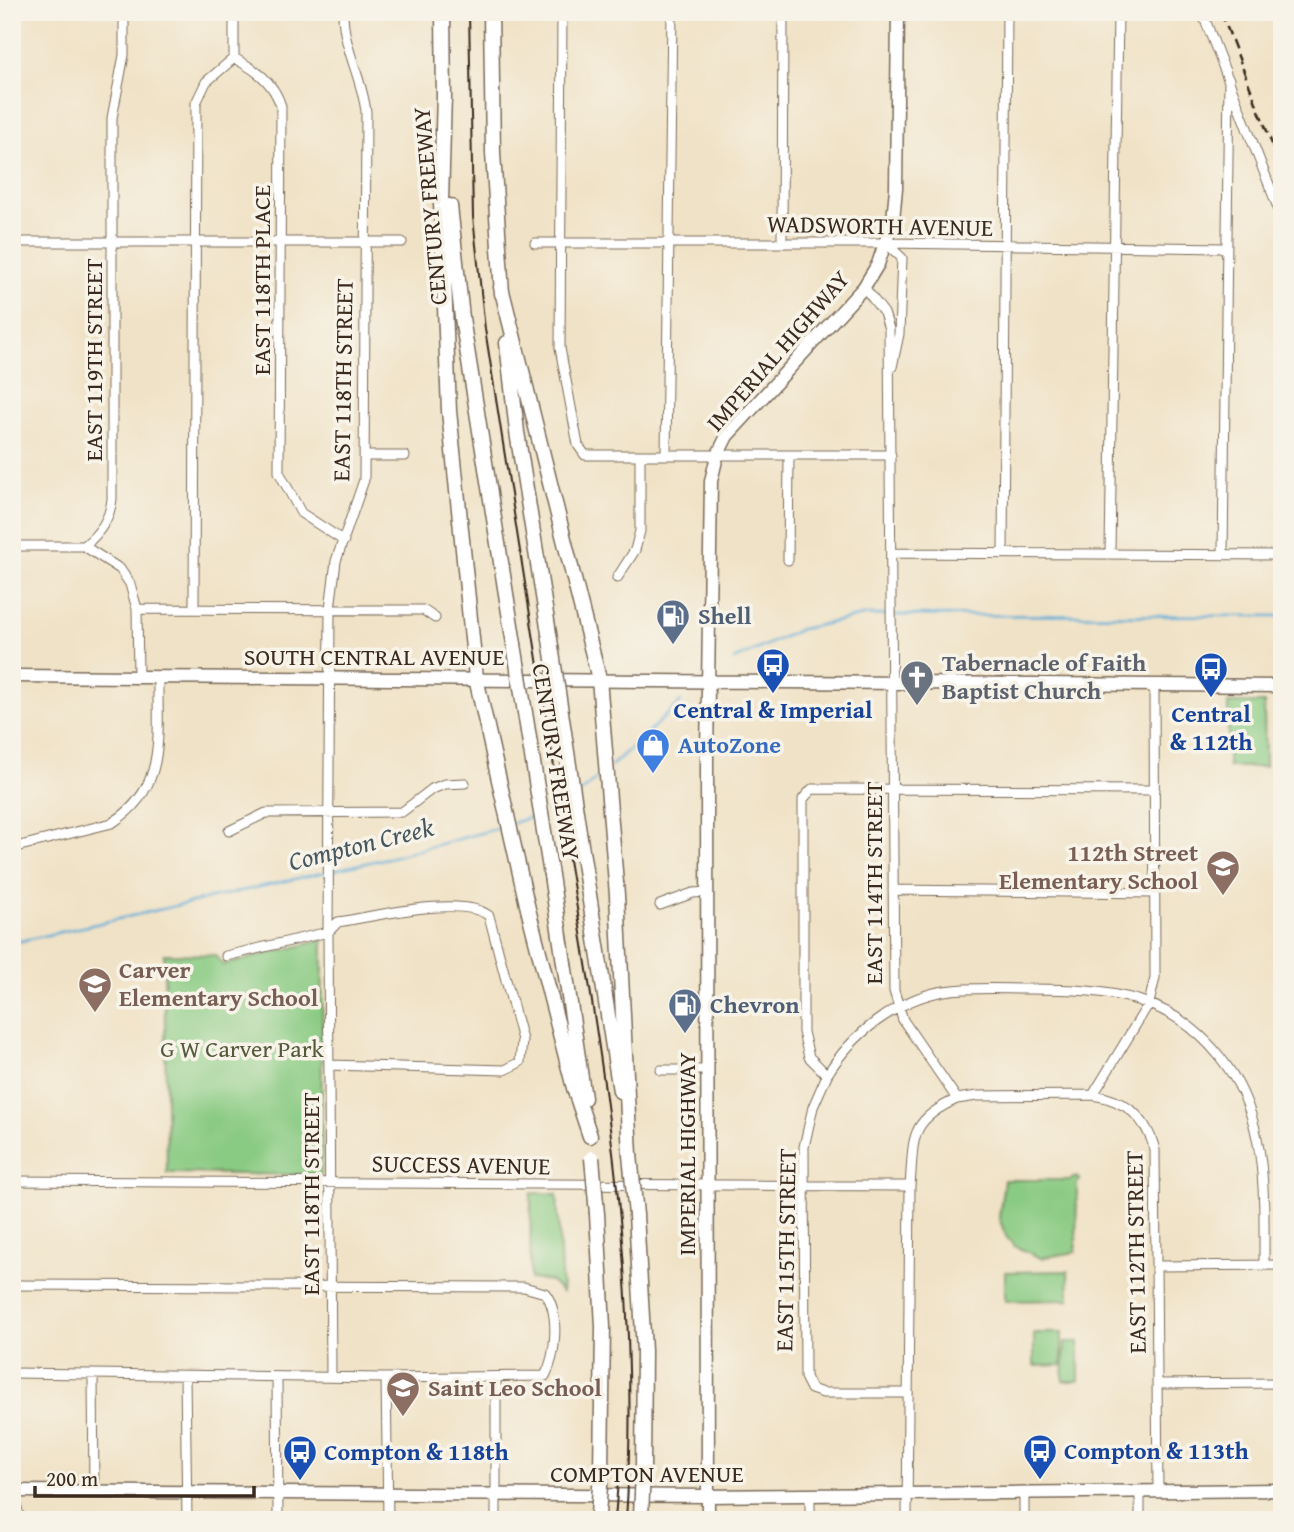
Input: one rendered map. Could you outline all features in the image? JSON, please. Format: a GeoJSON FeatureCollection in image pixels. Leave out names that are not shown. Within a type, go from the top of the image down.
{"type":"FeatureCollection","features":[{"type":"Feature","properties":{"kind":"highway","name":"CENTURY FREEWAY"},"geometry":{"type":"LineString","coordinates":[[443,12],[444,94],[451,215],[462,318],[590,1136],[603,1327],[598,1518]]}},
{"type":"Feature","properties":{"kind":"highway","name":"CENTURY FREEWAY"},"geometry":{"type":"LineString","coordinates":[[491,12],[493,153],[501,287],[517,432],[636,1215],[643,1311],[641,1518]]}},
{"type":"Feature","properties":{"kind":"highway"},"geometry":{"type":"LineString","coordinates":[[444,94],[441,202],[449,411],[477,678],[516,856],[574,1088],[590,1136]]}},
{"type":"Feature","properties":{"kind":"highway"},"geometry":{"type":"LineString","coordinates":[[501,287],[599,679],[625,1024],[629,1155]]}},
{"type":"Feature","properties":{"kind":"main road","name":"IMPERIAL HIGHWAY"},"geometry":{"type":"LineString","coordinates":[[708,1520],[709,498],[717,456],[736,424],[864,287],[886,243],[896,188],[898,12]]}},
{"type":"Feature","properties":{"kind":"main road","name":"SOUTH CENTRAL AVENUE"},"geometry":{"type":"LineString","coordinates":[[12,676],[1282,686]]}},
{"type":"Feature","properties":{"kind":"main road","name":"COMPTON AVENUE"},"geometry":{"type":"LineString","coordinates":[[13,1492],[708,1496],[1282,1490]]}},
{"type":"Feature","properties":{"kind":"street","name":"EAST 119TH STREET"},"geometry":{"type":"LineString","coordinates":[[85,546],[96,536],[111,512],[114,242],[112,118],[124,55],[124,12]]}},
{"type":"Feature","properties":{"kind":"street"},"geometry":{"type":"LineString","coordinates":[[194,608],[196,103],[206,82],[234,58],[234,12]]}},
{"type":"Feature","properties":{"kind":"street","name":"EAST 118TH STREET"},"geometry":{"type":"LineString","coordinates":[[331,1377],[328,932],[330,609],[336,561],[364,480],[366,112],[364,95],[345,44],[343,12]]}},
{"type":"Feature","properties":{"kind":"street"},"geometry":{"type":"LineString","coordinates":[[562,12],[560,348],[578,445],[585,455],[891,455]]}},
{"type":"Feature","properties":{"kind":"street"},"geometry":{"type":"LineString","coordinates":[[666,456],[672,12]]}},
{"type":"Feature","properties":{"kind":"street"},"geometry":{"type":"LineString","coordinates":[[782,243],[783,12]]}},
{"type":"Feature","properties":{"kind":"street"},"geometry":{"type":"LineString","coordinates":[[1003,553],[1007,12]]}},
{"type":"Feature","properties":{"kind":"street"},"geometry":{"type":"LineString","coordinates":[[1110,553],[1118,12]]}},
{"type":"Feature","properties":{"kind":"street"},"geometry":{"type":"LineString","coordinates":[[1202,12],[1282,218]]}},
{"type":"Feature","properties":{"kind":"street","name":"EAST 118TH PLACE"},"geometry":{"type":"LineString","coordinates":[[234,58],[264,77],[276,90],[281,106],[279,472],[301,513],[312,523],[344,541]]}},
{"type":"Feature","properties":{"kind":"street"},"geometry":{"type":"LineString","coordinates":[[1223,555],[1228,79]]}},
{"type":"Feature","properties":{"kind":"street"},"geometry":{"type":"LineString","coordinates":[[12,242],[402,242]]}},
{"type":"Feature","properties":{"kind":"street","name":"WADSWORTH AVENUE"},"geometry":{"type":"LineString","coordinates":[[535,243],[886,243],[1006,247],[1225,248]]}},
{"type":"Feature","properties":{"kind":"street","name":"EAST 114TH STREET"},"geometry":{"type":"LineString","coordinates":[[886,243],[902,258],[898,334],[890,372]]}},
{"type":"Feature","properties":{"kind":"street","name":"EAST 114TH STREET"},"geometry":{"type":"LineString","coordinates":[[864,287],[884,313],[888,328],[890,372],[894,991],[898,1009],[957,1099]]}},
{"type":"Feature","properties":{"kind":"street"},"geometry":{"type":"LineString","coordinates":[[364,456],[405,456]]}},
{"type":"Feature","properties":{"kind":"street"},"geometry":{"type":"LineString","coordinates":[[617,578],[635,550],[640,531],[640,456]]}},
{"type":"Feature","properties":{"kind":"street"},"geometry":{"type":"LineString","coordinates":[[788,560],[789,456]]}},
{"type":"Feature","properties":{"kind":"street"},"geometry":{"type":"LineString","coordinates":[[12,546],[85,546],[120,569],[130,584],[138,609],[138,677]]}},
{"type":"Feature","properties":{"kind":"street"},"geometry":{"type":"LineString","coordinates":[[891,553],[1282,555]]}},
{"type":"Feature","properties":{"kind":"street"},"geometry":{"type":"LineString","coordinates":[[138,609],[423,610],[435,618]]}},
{"type":"Feature","properties":{"kind":"street"},"geometry":{"type":"LineString","coordinates":[[12,848],[112,823],[126,814],[140,799],[150,786],[157,762],[159,677]]}},
{"type":"Feature","properties":{"kind":"street"},"geometry":{"type":"LineString","coordinates":[[1093,1096],[1149,1003],[1155,978],[1154,685]]}},
{"type":"Feature","properties":{"kind":"street"},"geometry":{"type":"LineString","coordinates":[[229,831],[266,813],[402,812],[432,789],[444,784],[465,783]]}},
{"type":"Feature","properties":{"kind":"street"},"geometry":{"type":"LineString","coordinates":[[827,1075],[809,1057],[803,1032],[801,807],[803,799],[812,789],[1155,790]]}},
{"type":"Feature","properties":{"kind":"street"},"geometry":{"type":"LineString","coordinates":[[893,890],[1155,892]]}},
{"type":"Feature","properties":{"kind":"street"},"geometry":{"type":"LineString","coordinates":[[660,905],[693,893],[707,892]]}},
{"type":"Feature","properties":{"kind":"street"},"geometry":{"type":"LineString","coordinates":[[226,956],[328,932],[338,922],[438,908],[482,910],[494,924],[522,1040],[520,1062],[505,1070],[329,1065]]}},
{"type":"Feature","properties":{"kind":"street","name":"EAST 115TH STREET"},"geometry":{"type":"LineString","coordinates":[[908,1393],[823,1393],[811,1389],[807,1384],[804,1366],[804,1187],[808,1127],[827,1075],[847,1046],[898,1009],[942,992],[984,989],[1100,990],[1149,1003],[1194,1029],[1228,1066],[1237,1082],[1254,1130],[1261,1164],[1264,1265]]}},
{"type":"Feature","properties":{"kind":"street"},"geometry":{"type":"LineString","coordinates":[[661,1070],[708,1070]]}},
{"type":"Feature","properties":{"kind":"street","name":"EAST 112TH STREET"},"geometry":{"type":"LineString","coordinates":[[957,1099],[1093,1096],[1126,1106],[1137,1115],[1151,1135],[1156,1164],[1158,1491]]}},
{"type":"Feature","properties":{"kind":"street"},"geometry":{"type":"LineString","coordinates":[[907,1520],[910,1186],[914,1134],[938,1107],[957,1099]]}},
{"type":"Feature","properties":{"kind":"street","name":"SUCCESS AVENUE"},"geometry":{"type":"LineString","coordinates":[[12,1181],[708,1187],[910,1186]]}},
{"type":"Feature","properties":{"kind":"street"},"geometry":{"type":"LineString","coordinates":[[1157,1266],[1282,1265]]}},
{"type":"Feature","properties":{"kind":"street"},"geometry":{"type":"LineString","coordinates":[[12,1285],[524,1287],[545,1293],[553,1307],[553,1356],[545,1376],[386,1378],[12,1373]]}},
{"type":"Feature","properties":{"kind":"street"},"geometry":{"type":"LineString","coordinates":[[93,1375],[94,1492]]}},
{"type":"Feature","properties":{"kind":"street"},"geometry":{"type":"LineString","coordinates":[[185,1376],[187,1520]]}},
{"type":"Feature","properties":{"kind":"street"},"geometry":{"type":"LineString","coordinates":[[278,1377],[278,1520]]}},
{"type":"Feature","properties":{"kind":"street"},"geometry":{"type":"LineString","coordinates":[[496,1377],[496,1520]]}},
{"type":"Feature","properties":{"kind":"street"},"geometry":{"type":"LineString","coordinates":[[386,1378],[388,1520]]}},
{"type":"Feature","properties":{"kind":"street"},"geometry":{"type":"LineString","coordinates":[[1158,1384],[1282,1383]]}},
{"type":"Feature","properties":{"kind":"street"},"geometry":{"type":"LineString","coordinates":[[12,1454],[13,1492],[20,1520]]}},
{"type":"Feature","properties":{"kind":"street"},"geometry":{"type":"LineString","coordinates":[[1140,1491],[1140,1520]]}},
{"type":"Feature","properties":{"kind":"street"},"geometry":{"type":"LineString","coordinates":[[1024,1492],[1024,1520]]}},
{"type":"Feature","properties":{"kind":"street"},"geometry":{"type":"LineString","coordinates":[[810,1495],[810,1520]]}},
{"type":"Feature","properties":{"kind":"green space"},"geometry":{"type":"Polygon","coordinates":[[[1228,703],[1264,703],[1265,767],[1228,767],[1228,703]]]}},
{"type":"Feature","properties":{"kind":"green space","name":"G W Carver Park"},"geometry":{"type":"Polygon","coordinates":[[[323,940],[321,1175],[167,1173],[164,954],[215,955],[223,965],[323,940]]]}},
{"type":"Feature","properties":{"kind":"green space"},"geometry":{"type":"Polygon","coordinates":[[[1077,1177],[1080,1180],[1077,1183],[1076,1252],[1041,1258],[1014,1246],[1006,1236],[999,1218],[1004,1180],[1069,1180],[1077,1177]]]}},
{"type":"Feature","properties":{"kind":"green space"},"geometry":{"type":"Polygon","coordinates":[[[531,1193],[557,1194],[562,1292],[550,1281],[530,1279],[531,1193]]]}},
{"type":"Feature","properties":{"kind":"green space"},"geometry":{"type":"Polygon","coordinates":[[[1068,1271],[1069,1300],[1005,1301],[1005,1272],[1068,1271]]]}},
{"type":"Feature","properties":{"kind":"green space"},"geometry":{"type":"Polygon","coordinates":[[[1034,1333],[1062,1333],[1062,1365],[1034,1366],[1034,1333]]]}},
{"type":"Feature","properties":{"kind":"green space"},"geometry":{"type":"Polygon","coordinates":[[[1065,1342],[1079,1342],[1079,1381],[1063,1381],[1065,1342]]]}},
{"type":"Feature","properties":{"kind":"waterway"},"geometry":{"type":"LineString","coordinates":[[734,660],[801,629],[868,615],[1282,616]]}},
{"type":"Feature","properties":{"kind":"waterway","name":"Compton Creek"},"geometry":{"type":"LineString","coordinates":[[611,766],[681,702]]}},
{"type":"Feature","properties":{"kind":"waterway","name":"Compton Creek"},"geometry":{"type":"LineString","coordinates":[[580,793],[601,775]]}},
{"type":"Feature","properties":{"kind":"waterway","name":"Compton Creek"},"geometry":{"type":"LineString","coordinates":[[546,812],[568,800]]}},
{"type":"Feature","properties":{"kind":"waterway","name":"Compton Creek"},"geometry":{"type":"LineString","coordinates":[[513,823],[536,815]]}},
{"type":"Feature","properties":{"kind":"waterway","name":"Compton Creek"},"geometry":{"type":"LineString","coordinates":[[12,943],[392,857],[503,827]]}},
{"type":"Feature","properties":{"kind":"tram line"},"geometry":{"type":"LineString","coordinates":[[469,12],[473,217],[485,329],[597,1034],[618,1194],[629,1356],[626,1520]]}},
{"type":"Feature","properties":{"kind":"tram line"},"geometry":{"type":"LineString","coordinates":[[615,1520],[619,1467]]}},
{"type":"Feature","properties":{"kind":"railway"},"geometry":{"type":"LineString","coordinates":[[1221,12],[1282,170]]}},
{"type":"Feature","properties":{"kind":"place","name":"Shell"},"geometry":{"type":"Point","coordinates":[673,646]}},
{"type":"Feature","properties":{"kind":"place","name":"Central & Imperial"},"geometry":{"type":"Point","coordinates":[773,695]}},
{"type":"Feature","properties":{"kind":"place","name":"Central & 112th"},"geometry":{"type":"Point","coordinates":[1211,699]}},
{"type":"Feature","properties":{"kind":"place","name":"Tabernacle of Faith Baptist Church"},"geometry":{"type":"Point","coordinates":[917,707]}},
{"type":"Feature","properties":{"kind":"place","name":"AutoZone"},"geometry":{"type":"Point","coordinates":[653,775]}},
{"type":"Feature","properties":{"kind":"place","name":"112th Street Elementary School"},"geometry":{"type":"Point","coordinates":[1223,897]}},
{"type":"Feature","properties":{"kind":"place","name":"Carver Elementary School"},"geometry":{"type":"Point","coordinates":[95,1014]}},
{"type":"Feature","properties":{"kind":"place","name":"Chevron"},"geometry":{"type":"Point","coordinates":[685,1035]}},
{"type":"Feature","properties":{"kind":"place","name":"Saint Leo School"},"geometry":{"type":"Point","coordinates":[403,1418]}},
{"type":"Feature","properties":{"kind":"place","name":"Compton & 113th"},"geometry":{"type":"Point","coordinates":[1040,1481]}},
{"type":"Feature","properties":{"kind":"place","name":"Compton & 118th"},"geometry":{"type":"Point","coordinates":[300,1482]}}]}
